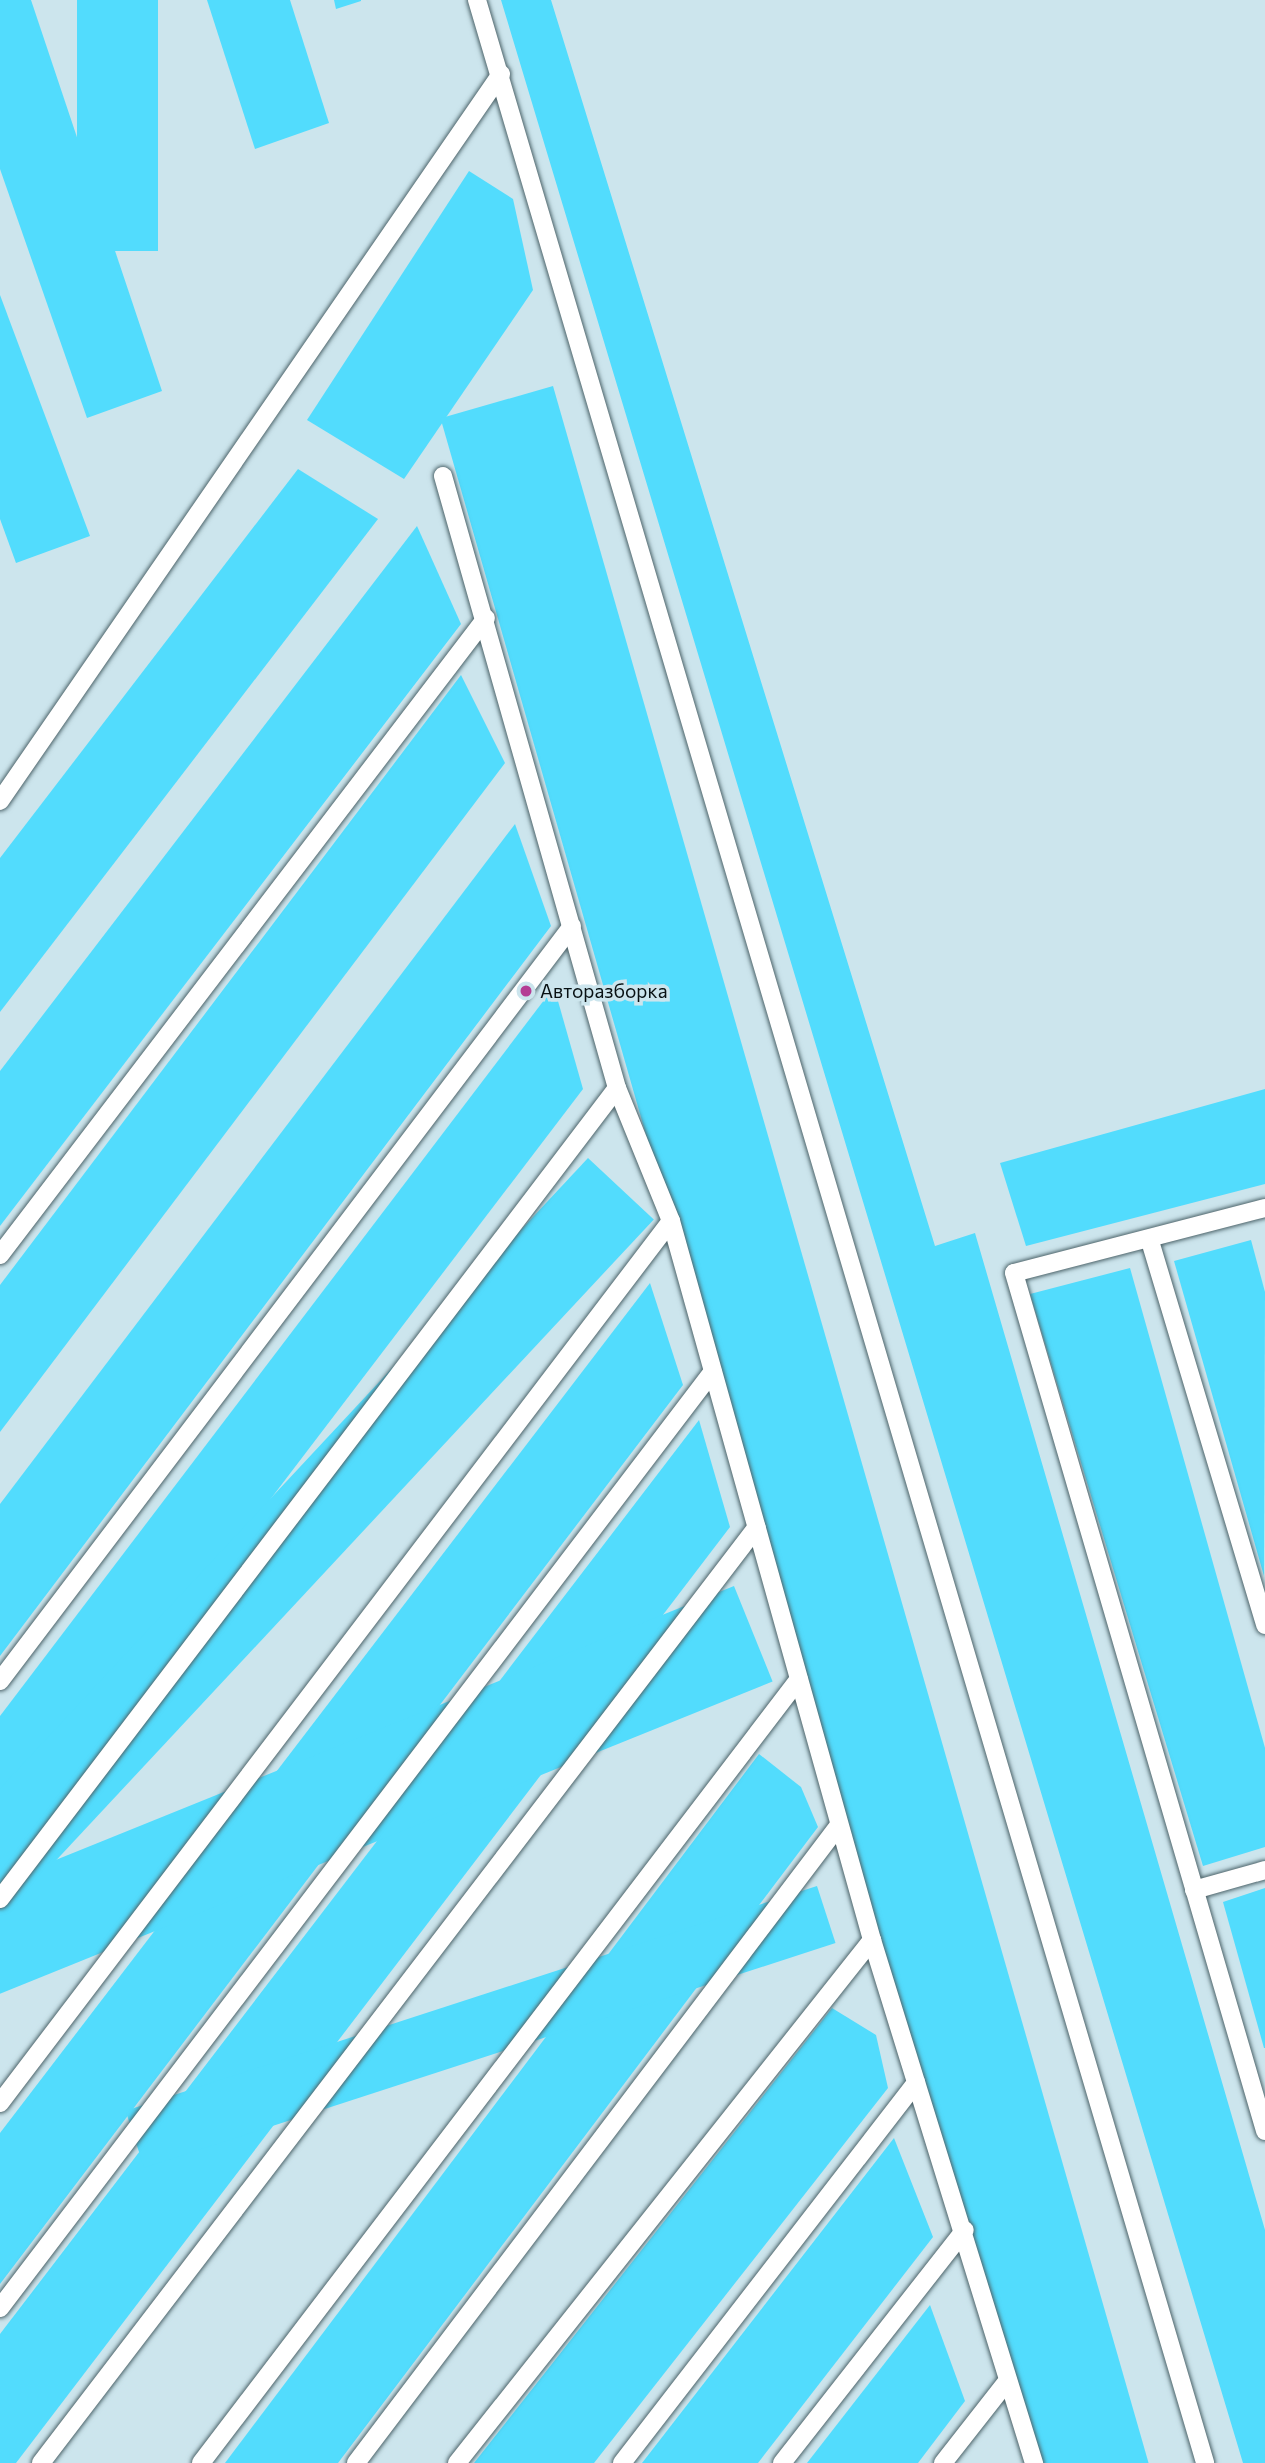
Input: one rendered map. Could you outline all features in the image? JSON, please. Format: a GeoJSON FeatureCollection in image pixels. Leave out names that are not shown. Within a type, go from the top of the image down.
{"type":"FeatureCollection","features":[{"type":"Feature","properties":{"kind":"lane"},"geometry":{"type":"LineString","coordinates":[[477,0],[1205,2463]]}},
{"type":"Feature","properties":{"kind":"lane"},"geometry":{"type":"LineString","coordinates":[[0,801],[501,74]]}},
{"type":"Feature","properties":{"kind":"lane"},"geometry":{"type":"LineString","coordinates":[[443,476],[486,618],[617,1088],[671,1221],[872,1940],[965,2230],[1034,2463]]}},
{"type":"Feature","properties":{"kind":"lane"},"geometry":{"type":"LineString","coordinates":[[0,1255],[486,618]]}},
{"type":"Feature","properties":{"kind":"lane"},"geometry":{"type":"LineString","coordinates":[[0,1682],[572,926]]}},
{"type":"Feature","properties":{"kind":"lane"},"geometry":{"type":"LineString","coordinates":[[0,1899],[617,1088]]}},
{"type":"Feature","properties":{"kind":"lane"},"geometry":{"type":"LineString","coordinates":[[1265,1208],[1150,1241],[1014,1273],[1265,2132]]}},
{"type":"Feature","properties":{"kind":"lane"},"geometry":{"type":"LineString","coordinates":[[0,2104],[671,1221]]}},
{"type":"Feature","properties":{"kind":"lane"},"geometry":{"type":"LineString","coordinates":[[1150,1241],[1265,1625]]}},
{"type":"Feature","properties":{"kind":"lane"},"geometry":{"type":"LineString","coordinates":[[0,2308],[713,1371]]}},
{"type":"Feature","properties":{"kind":"lane"},"geometry":{"type":"LineString","coordinates":[[41,2463],[757,1527]]}},
{"type":"Feature","properties":{"kind":"lane"},"geometry":{"type":"LineString","coordinates":[[201,2463],[799,1679]]}},
{"type":"Feature","properties":{"kind":"lane"},"geometry":{"type":"LineString","coordinates":[[356,2463],[839,1825]]}},
{"type":"Feature","properties":{"kind":"lane"},"geometry":{"type":"LineString","coordinates":[[1194,1890],[1265,1870]]}},
{"type":"Feature","properties":{"kind":"lane"},"geometry":{"type":"LineString","coordinates":[[457,2463],[872,1940]]}},
{"type":"Feature","properties":{"kind":"lane"},"geometry":{"type":"LineString","coordinates":[[622,2463],[916,2082]]}},
{"type":"Feature","properties":{"kind":"lane"},"geometry":{"type":"LineString","coordinates":[[782,2463],[965,2230]]}},
{"type":"Feature","properties":{"kind":"lane"},"geometry":{"type":"LineString","coordinates":[[943,2463],[1008,2380]]}},
{"type":"Feature","properties":{"kind":"building"},"geometry":{"type":"Polygon","coordinates":[[[0,0],[31,0],[162,391],[87,418],[0,169],[0,0]]]}},
{"type":"Feature","properties":{"kind":"building"},"geometry":{"type":"Polygon","coordinates":[[[77,0],[158,0],[158,251],[77,251],[77,0]]]}},
{"type":"Feature","properties":{"kind":"building"},"geometry":{"type":"Polygon","coordinates":[[[207,0],[290,0],[329,123],[255,149],[207,0]]]}},
{"type":"Feature","properties":{"kind":"building"},"geometry":{"type":"Polygon","coordinates":[[[334,0],[361,0],[361,1],[336,9],[334,0]]]}},
{"type":"Feature","properties":{"kind":"building"},"geometry":{"type":"Polygon","coordinates":[[[501,0],[551,0],[935,1246],[975,1233],[1265,2230],[1265,2463],[1243,2463],[501,0]]]}},
{"type":"Feature","properties":{"kind":"building"},"geometry":{"type":"Polygon","coordinates":[[[469,171],[513,199],[533,290],[404,479],[307,420],[469,171]]]}},
{"type":"Feature","properties":{"kind":"building"},"geometry":{"type":"Polygon","coordinates":[[[0,295],[90,536],[16,563],[0,519],[0,295]]]}},
{"type":"Feature","properties":{"kind":"building"},"geometry":{"type":"Polygon","coordinates":[[[553,386],[1149,2463],[1027,2463],[441,418],[553,386]]]}},
{"type":"Feature","properties":{"kind":"building"},"geometry":{"type":"Polygon","coordinates":[[[298,469],[378,519],[0,1012],[0,858],[298,469]]]}},
{"type":"Feature","properties":{"kind":"building"},"geometry":{"type":"Polygon","coordinates":[[[417,526],[461,624],[0,1226],[0,1071],[417,526]]]}},
{"type":"Feature","properties":{"kind":"building"},"geometry":{"type":"Polygon","coordinates":[[[461,675],[505,763],[0,1432],[0,1285],[461,675]]]}},
{"type":"Feature","properties":{"kind":"building"},"geometry":{"type":"Polygon","coordinates":[[[515,824],[551,926],[0,1656],[0,1504],[515,824]]]}},
{"type":"Feature","properties":{"kind":"building"},"geometry":{"type":"Polygon","coordinates":[[[554,987],[583,1089],[0,1854],[0,1716],[554,987]]]}},
{"type":"Feature","properties":{"kind":"building"},"geometry":{"type":"Polygon","coordinates":[[[1265,1089],[1265,1184],[1026,1246],[1000,1163],[1265,1089]]]}},
{"type":"Feature","properties":{"kind":"building"},"geometry":{"type":"Polygon","coordinates":[[[588,1158],[654,1219],[0,1921],[0,1789],[588,1158]]]}},
{"type":"Feature","properties":{"kind":"building"},"geometry":{"type":"Polygon","coordinates":[[[1251,1240],[1265,1292],[1264,1576],[1174,1261],[1251,1240]]]}},
{"type":"Feature","properties":{"kind":"building"},"geometry":{"type":"Polygon","coordinates":[[[1130,1268],[1265,1748],[1265,1847],[1203,1866],[1030,1294],[1130,1268]]]}},
{"type":"Feature","properties":{"kind":"building"},"geometry":{"type":"Polygon","coordinates":[[[650,1283],[683,1385],[0,2284],[0,2133],[650,1283]]]}},
{"type":"Feature","properties":{"kind":"building"},"geometry":{"type":"Polygon","coordinates":[[[699,1420],[730,1527],[16,2463],[0,2463],[0,2334],[699,1420]]]}},
{"type":"Feature","properties":{"kind":"building"},"geometry":{"type":"Polygon","coordinates":[[[734,1586],[773,1681],[0,1994],[0,1883],[734,1586]]]}},
{"type":"Feature","properties":{"kind":"building"},"geometry":{"type":"Polygon","coordinates":[[[759,1754],[801,1787],[818,1827],[338,2463],[225,2463],[759,1754]]]}},
{"type":"Feature","properties":{"kind":"building"},"geometry":{"type":"Polygon","coordinates":[[[817,1886],[836,1943],[144,2168],[126,2111],[817,1886]]]}},
{"type":"Feature","properties":{"kind":"building"},"geometry":{"type":"Polygon","coordinates":[[[1265,1888],[1265,2048],[1264,2048],[1223,1902],[1265,1888]]]}},
{"type":"Feature","properties":{"kind":"building"},"geometry":{"type":"Polygon","coordinates":[[[832,2008],[876,2035],[888,2088],[594,2463],[474,2463],[832,2008]]]}},
{"type":"Feature","properties":{"kind":"building"},"geometry":{"type":"Polygon","coordinates":[[[894,2138],[933,2237],[758,2463],[642,2463],[894,2138]]]}},
{"type":"Feature","properties":{"kind":"building"},"geometry":{"type":"Polygon","coordinates":[[[930,2305],[965,2401],[918,2463],[807,2463],[930,2305]]]}},
{"type":"Feature","properties":{"kind":"place","name":"Авторазборка"},"geometry":{"type":"Point","coordinates":[526,991]}}]}
